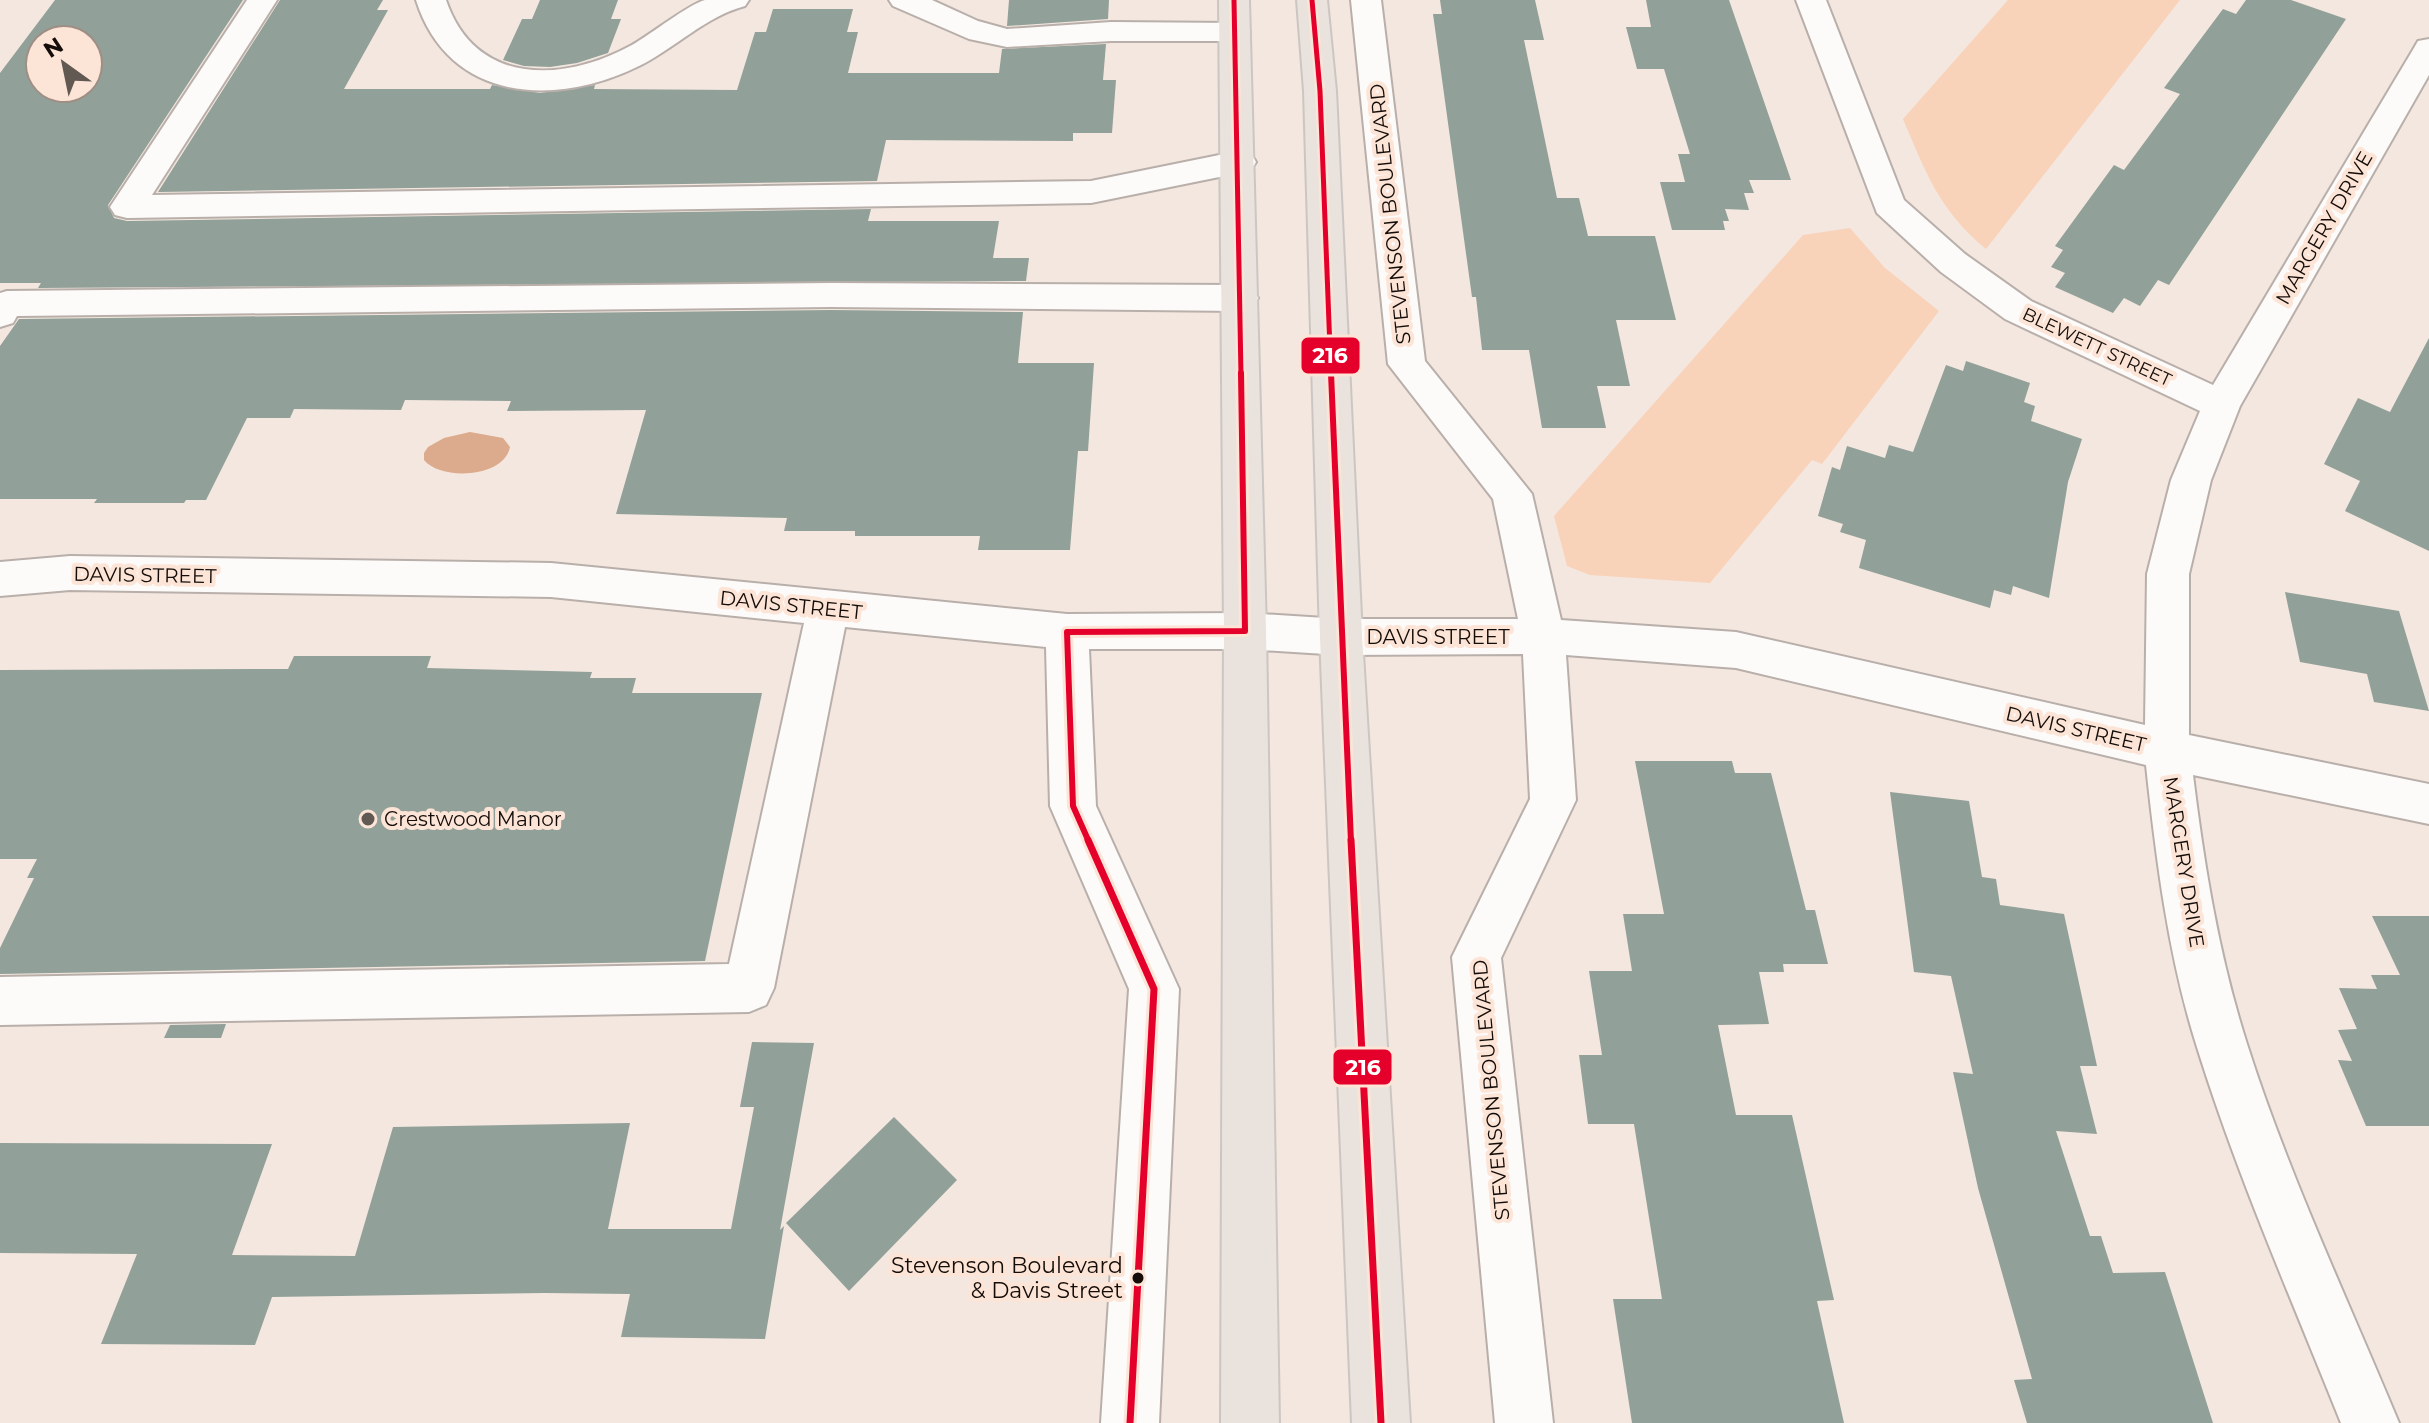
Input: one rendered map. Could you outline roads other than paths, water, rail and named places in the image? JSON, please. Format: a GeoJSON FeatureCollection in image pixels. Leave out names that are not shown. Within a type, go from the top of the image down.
{"type":"FeatureCollection","features":[{"type":"Feature","properties":{"kind":"main road"},"geometry":{"type":"LineString","coordinates":[[1234,0],[1245,631],[1250,1423]]}},
{"type":"Feature","properties":{"kind":"main road"},"geometry":{"type":"LineString","coordinates":[[1312,0],[1320,91],[1341,637],[1381,1423]]}},
{"type":"Feature","properties":{"kind":"street"},"geometry":{"type":"LineString","coordinates":[[262,0],[127,207],[1091,192],[1239,162]]}},
{"type":"Feature","properties":{"kind":"street"},"geometry":{"type":"LineString","coordinates":[[431,0],[451,40],[483,69],[519,78],[575,77],[611,67],[641,53],[725,1]]}},
{"type":"Feature","properties":{"kind":"street"},"geometry":{"type":"LineString","coordinates":[[904,0],[928,7],[975,32],[1006,38],[1050,38],[1092,32],[1235,32]]}},
{"type":"Feature","properties":{"kind":"street","name":"STEVENSON BOULEVARD"},"geometry":{"type":"LineString","coordinates":[[1366,0],[1407,364],[1512,494],[1543,636],[1553,800],[1476,957],[1524,1423]]}},
{"type":"Feature","properties":{"kind":"street","name":"BLEWETT STREET"},"geometry":{"type":"LineString","coordinates":[[1811,0],[1889,205],[1953,263],[2018,310],[2221,405]]}},
{"type":"Feature","properties":{"kind":"street","name":"MARGERY DRIVE"},"geometry":{"type":"LineString","coordinates":[[2370,1423],[2259,1150],[2221,1043],[2200,962],[2180,857],[2167,750],[2168,574],[2191,480],[2221,405],[2429,48]]}},
{"type":"Feature","properties":{"kind":"street"},"geometry":{"type":"LineString","coordinates":[[0,314],[7,304],[831,295],[1240,298]]}},
{"type":"Feature","properties":{"kind":"street","name":"DAVIS STREET"},"geometry":{"type":"LineString","coordinates":[[0,579],[70,573],[551,580],[1067,632],[1245,631],[1341,637],[1543,636],[1736,650],[2167,750],[2429,804]]}},
{"type":"Feature","properties":{"kind":"street"},"geometry":{"type":"LineString","coordinates":[[0,1001],[314,993],[749,988],[828,608]]}},
{"type":"Feature","properties":{"kind":"street"},"geometry":{"type":"LineString","coordinates":[[1067,632],[1073,806],[1154,989],[1130,1423]]}},
{"type":"Feature","properties":{"kind":"place","name":"Crestwood Manor"},"geometry":{"type":"Point","coordinates":[368,819]}},
{"type":"Feature","properties":{"kind":"place","name":"Stevenson Boulevard & Davis Street"},"geometry":{"type":"Point","coordinates":[1138,1278]}}]}
